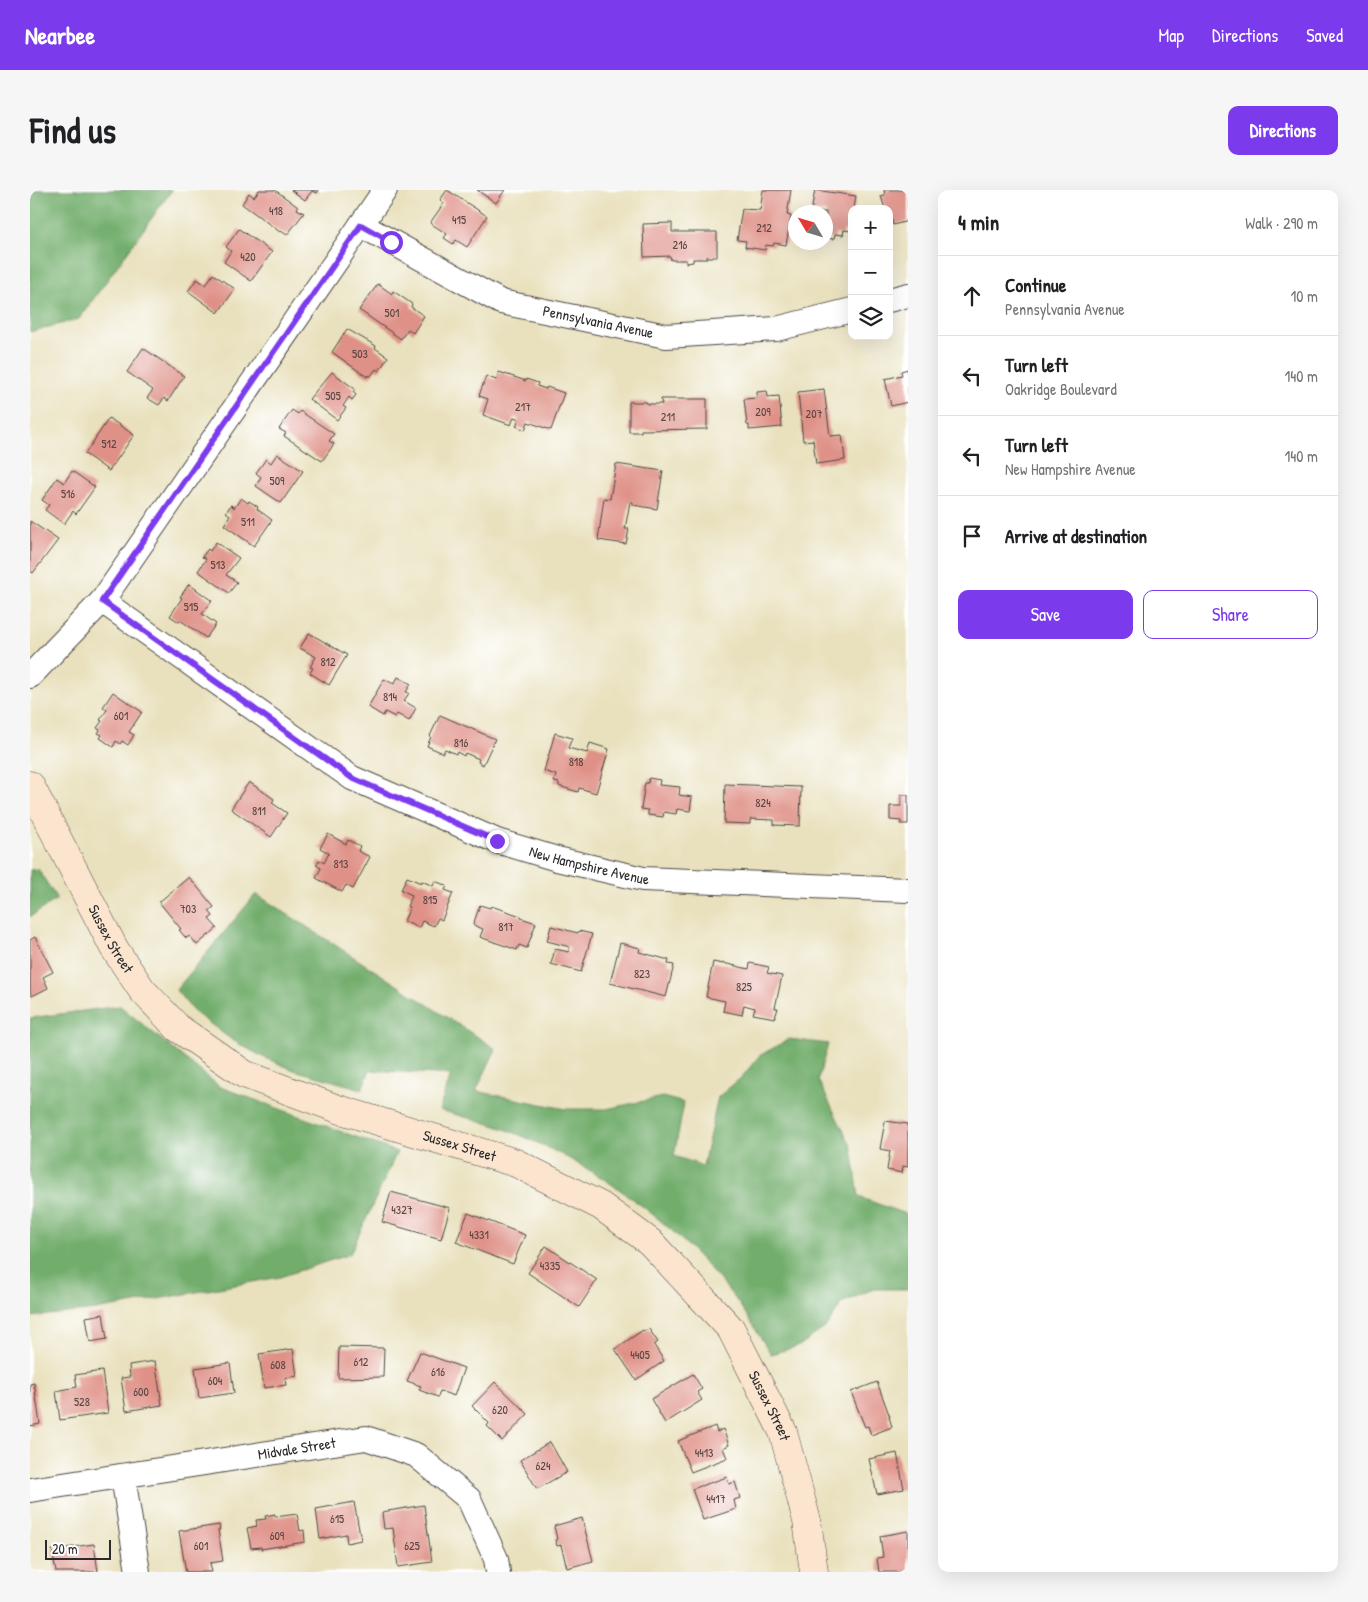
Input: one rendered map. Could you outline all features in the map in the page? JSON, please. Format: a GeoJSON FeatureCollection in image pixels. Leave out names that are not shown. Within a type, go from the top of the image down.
{"type":"FeatureCollection","features":[{"type":"Feature","properties":{"kind":"street"},"geometry":{"type":"LineString","coordinates":[[30,676],[102,601],[385,190]]}},
{"type":"Feature","properties":{"kind":"street","name":"Pennsylvania Avenue"},"geometry":{"type":"LineString","coordinates":[[361,225],[501,302],[666,336],[776,329],[848,311]]}},
{"type":"Feature","properties":{"kind":"street"},"geometry":{"type":"LineString","coordinates":[[893,299],[908,295]]}},
{"type":"Feature","properties":{"kind":"street","name":"New Hampshire Avenue"},"geometry":{"type":"LineString","coordinates":[[102,601],[352,778],[497,841],[557,859],[643,879],[908,890]]}},
{"type":"Feature","properties":{"kind":"street","name":"Sussex Street"},"geometry":{"type":"LineString","coordinates":[[30,785],[114,948],[142,990],[178,1028],[244,1074],[338,1109],[516,1163],[601,1206],[650,1242],[731,1329],[783,1432],[807,1522],[814,1572]]}},
{"type":"Feature","properties":{"kind":"street","name":"Midvale Street"},"geometry":{"type":"LineString","coordinates":[[30,1490],[366,1438],[416,1455],[469,1499],[496,1559],[498,1572]]}},
{"type":"Feature","properties":{"kind":"street"},"geometry":{"type":"LineString","coordinates":[[123,1476],[138,1572]]}},
{"type":"Feature","properties":{"kind":"green space"},"geometry":{"type":"Polygon","coordinates":[[[30,190],[172,190],[79,319],[30,332],[30,190]]]}},
{"type":"Feature","properties":{"kind":"green space"},"geometry":{"type":"Polygon","coordinates":[[[38,869],[57,899],[30,917],[30,870],[38,869]]]}},
{"type":"Feature","properties":{"kind":"green space"},"geometry":{"type":"Polygon","coordinates":[[[256,894],[496,1049],[476,1091],[566,1109],[606,1109],[663,1097],[684,1103],[674,1156],[703,1166],[718,1097],[742,1077],[759,1056],[789,1039],[828,1044],[818,1080],[852,1148],[859,1197],[908,1215],[908,1289],[873,1289],[842,1303],[827,1326],[799,1346],[771,1354],[740,1306],[707,1266],[659,1219],[632,1198],[576,1162],[546,1147],[497,1126],[439,1110],[451,1075],[370,1070],[362,1089],[294,1070],[263,1057],[232,1040],[193,1011],[176,990],[256,894]]]}},
{"type":"Feature","properties":{"kind":"green space"},"geometry":{"type":"Polygon","coordinates":[[[120,1006],[220,1087],[397,1152],[350,1254],[280,1277],[96,1310],[30,1317],[30,1018],[120,1006]]]}},
{"type":"Feature","properties":{"kind":"building"},"geometry":{"type":"Polygon","coordinates":[[[259,190],[275,190],[304,213],[287,235],[280,232],[242,204],[249,193],[254,197],[259,190]]]}},
{"type":"Feature","properties":{"kind":"building"},"geometry":{"type":"Polygon","coordinates":[[[291,190],[319,190],[317,193],[312,191],[305,200],[291,190]]]}},
{"type":"Feature","properties":{"kind":"building"},"geometry":{"type":"Polygon","coordinates":[[[447,190],[487,216],[467,247],[456,240],[453,244],[444,238],[447,234],[430,223],[444,203],[440,200],[447,190]]]}},
{"type":"Feature","properties":{"kind":"building"},"geometry":{"type":"Polygon","coordinates":[[[477,190],[505,190],[496,203],[477,190]]]}},
{"type":"Feature","properties":{"kind":"building"},"geometry":{"type":"Polygon","coordinates":[[[763,190],[791,190],[787,215],[788,233],[786,245],[774,243],[773,246],[766,245],[765,250],[745,247],[746,241],[737,240],[742,209],[760,210],[763,190]]]}},
{"type":"Feature","properties":{"kind":"building"},"geometry":{"type":"Polygon","coordinates":[[[815,190],[856,196],[855,205],[848,205],[848,231],[844,230],[843,235],[835,234],[834,239],[833,205],[812,205],[815,190]]]}},
{"type":"Feature","properties":{"kind":"building"},"geometry":{"type":"Polygon","coordinates":[[[884,190],[908,190],[908,221],[893,225],[893,205],[884,205],[881,196],[885,195],[884,190]]]}},
{"type":"Feature","properties":{"kind":"building"},"geometry":{"type":"Polygon","coordinates":[[[672,223],[672,232],[717,232],[717,257],[693,259],[693,262],[686,263],[686,260],[671,260],[670,256],[644,257],[643,224],[672,223]]]}},
{"type":"Feature","properties":{"kind":"building"},"geometry":{"type":"Polygon","coordinates":[[[239,229],[272,252],[251,281],[224,262],[231,251],[226,247],[239,229]]]}},
{"type":"Feature","properties":{"kind":"building"},"geometry":{"type":"Polygon","coordinates":[[[213,274],[235,289],[218,313],[188,291],[197,279],[206,285],[213,274]]]}},
{"type":"Feature","properties":{"kind":"building"},"geometry":{"type":"Polygon","coordinates":[[[378,284],[392,294],[393,291],[412,304],[411,307],[424,316],[413,333],[408,329],[401,339],[359,310],[378,284]]]}},
{"type":"Feature","properties":{"kind":"building"},"geometry":{"type":"Polygon","coordinates":[[[347,329],[376,346],[375,348],[388,357],[379,371],[376,369],[370,377],[369,375],[367,377],[332,352],[347,329]]]}},
{"type":"Feature","properties":{"kind":"building"},"geometry":{"type":"Polygon","coordinates":[[[143,348],[184,376],[168,401],[164,398],[159,405],[147,398],[153,390],[127,372],[143,348]]]}},
{"type":"Feature","properties":{"kind":"building"},"geometry":{"type":"Polygon","coordinates":[[[908,369],[908,402],[891,406],[885,379],[902,375],[901,371],[908,369]]]}},
{"type":"Feature","properties":{"kind":"building"},"geometry":{"type":"Polygon","coordinates":[[[332,372],[355,389],[353,392],[356,395],[352,400],[349,397],[343,406],[346,408],[337,420],[309,399],[332,372]]]}},
{"type":"Feature","properties":{"kind":"building"},"geometry":{"type":"Polygon","coordinates":[[[499,372],[538,383],[537,386],[546,389],[547,387],[564,393],[551,430],[528,422],[525,430],[516,426],[519,419],[514,417],[511,425],[483,415],[488,399],[479,396],[486,376],[496,380],[499,372]]]}},
{"type":"Feature","properties":{"kind":"building"},"geometry":{"type":"Polygon","coordinates":[[[824,389],[830,436],[842,435],[845,460],[816,464],[813,440],[803,441],[798,392],[824,389]]]}},
{"type":"Feature","properties":{"kind":"building"},"geometry":{"type":"Polygon","coordinates":[[[767,391],[768,397],[779,396],[782,427],[749,430],[744,399],[757,398],[757,392],[767,391]]]}},
{"type":"Feature","properties":{"kind":"building"},"geometry":{"type":"Polygon","coordinates":[[[661,399],[707,399],[707,429],[641,430],[641,432],[629,432],[629,402],[662,404],[661,399]]]}},
{"type":"Feature","properties":{"kind":"building"},"geometry":{"type":"Polygon","coordinates":[[[292,410],[298,414],[300,411],[334,434],[329,441],[334,444],[322,461],[284,436],[286,433],[279,429],[292,410]]]}},
{"type":"Feature","properties":{"kind":"building"},"geometry":{"type":"Polygon","coordinates":[[[109,418],[134,435],[109,471],[85,454],[109,418]]]}},
{"type":"Feature","properties":{"kind":"building"},"geometry":{"type":"Polygon","coordinates":[[[277,454],[303,471],[281,503],[256,486],[261,477],[256,473],[266,459],[271,463],[277,454]]]}},
{"type":"Feature","properties":{"kind":"building"},"geometry":{"type":"Polygon","coordinates":[[[616,464],[663,471],[657,509],[633,505],[633,502],[630,502],[625,529],[629,529],[626,544],[598,540],[604,498],[610,499],[616,464]]]}},
{"type":"Feature","properties":{"kind":"building"},"geometry":{"type":"Polygon","coordinates":[[[72,471],[95,487],[76,514],[73,511],[64,524],[45,510],[49,505],[42,500],[57,478],[64,483],[72,471]]]}},
{"type":"Feature","properties":{"kind":"building"},"geometry":{"type":"Polygon","coordinates":[[[241,498],[258,507],[257,509],[272,520],[254,546],[224,525],[230,515],[226,512],[231,505],[234,508],[241,498]]]}},
{"type":"Feature","properties":{"kind":"building"},"geometry":{"type":"Polygon","coordinates":[[[30,521],[58,540],[33,573],[30,571],[30,521]]]}},
{"type":"Feature","properties":{"kind":"building"},"geometry":{"type":"Polygon","coordinates":[[[216,542],[239,558],[226,575],[237,582],[229,593],[198,571],[206,559],[202,557],[208,549],[210,551],[216,542]]]}},
{"type":"Feature","properties":{"kind":"building"},"geometry":{"type":"Polygon","coordinates":[[[189,584],[212,601],[202,614],[216,624],[206,638],[180,620],[179,622],[170,616],[189,584]]]}},
{"type":"Feature","properties":{"kind":"building"},"geometry":{"type":"Polygon","coordinates":[[[309,633],[347,655],[329,685],[310,673],[313,668],[310,667],[316,657],[300,648],[309,633]]]}},
{"type":"Feature","properties":{"kind":"building"},"geometry":{"type":"Polygon","coordinates":[[[398,677],[411,684],[406,692],[409,693],[404,701],[416,708],[409,721],[397,714],[395,717],[385,712],[383,716],[368,707],[384,679],[394,684],[398,677]]]}},
{"type":"Feature","properties":{"kind":"building"},"geometry":{"type":"Polygon","coordinates":[[[113,692],[142,712],[129,732],[134,735],[128,745],[122,741],[120,744],[116,741],[113,747],[100,738],[102,735],[98,733],[100,730],[97,728],[102,721],[100,720],[107,710],[103,707],[113,692]]]}},
{"type":"Feature","properties":{"kind":"building"},"geometry":{"type":"Polygon","coordinates":[[[440,715],[495,739],[483,765],[478,762],[479,759],[465,753],[464,756],[445,749],[443,753],[427,746],[440,715]]]}},
{"type":"Feature","properties":{"kind":"building"},"geometry":{"type":"Polygon","coordinates":[[[555,733],[572,738],[568,748],[587,753],[590,743],[609,749],[596,793],[579,788],[578,792],[559,786],[559,783],[554,782],[556,775],[544,771],[555,733]]]}},
{"type":"Feature","properties":{"kind":"building"},"geometry":{"type":"Polygon","coordinates":[[[649,778],[660,780],[659,785],[680,787],[679,795],[692,797],[690,811],[677,809],[676,814],[664,812],[663,817],[648,815],[648,810],[641,809],[645,783],[648,783],[649,778]]]}},
{"type":"Feature","properties":{"kind":"building"},"geometry":{"type":"Polygon","coordinates":[[[249,782],[274,799],[272,803],[287,813],[271,837],[231,809],[249,782]]]}},
{"type":"Feature","properties":{"kind":"building"},"geometry":{"type":"Polygon","coordinates":[[[725,784],[801,787],[800,826],[774,825],[774,820],[750,819],[750,824],[724,823],[725,784]]]}},
{"type":"Feature","properties":{"kind":"building"},"geometry":{"type":"Polygon","coordinates":[[[901,795],[908,795],[908,824],[901,824],[901,821],[890,820],[890,806],[901,806],[901,795]]]}},
{"type":"Feature","properties":{"kind":"building"},"geometry":{"type":"Polygon","coordinates":[[[328,834],[346,844],[348,840],[360,846],[358,851],[370,857],[353,889],[346,885],[342,892],[316,878],[321,868],[316,865],[319,860],[324,863],[329,853],[320,848],[328,834]]]}},
{"type":"Feature","properties":{"kind":"building"},"geometry":{"type":"Polygon","coordinates":[[[189,877],[214,907],[209,911],[213,916],[209,919],[217,928],[197,945],[190,936],[186,938],[159,902],[189,877]]]}},
{"type":"Feature","properties":{"kind":"building"},"geometry":{"type":"Polygon","coordinates":[[[407,877],[433,886],[435,881],[447,886],[445,890],[453,893],[442,920],[438,918],[434,926],[422,921],[419,928],[404,921],[410,907],[407,906],[412,895],[401,890],[407,877]]]}},
{"type":"Feature","properties":{"kind":"building"},"geometry":{"type":"Polygon","coordinates":[[[480,905],[490,908],[491,906],[536,923],[527,948],[519,945],[517,950],[480,937],[483,929],[473,925],[480,905]]]}},
{"type":"Feature","properties":{"kind":"building"},"geometry":{"type":"Polygon","coordinates":[[[551,926],[578,933],[579,931],[592,934],[581,972],[551,964],[555,949],[569,952],[570,947],[547,941],[551,926]]]}},
{"type":"Feature","properties":{"kind":"building"},"geometry":{"type":"Polygon","coordinates":[[[35,937],[53,972],[43,977],[48,988],[32,996],[30,992],[30,940],[35,937]]]}},
{"type":"Feature","properties":{"kind":"building"},"geometry":{"type":"Polygon","coordinates":[[[620,943],[640,948],[639,952],[669,960],[668,964],[674,965],[666,997],[610,983],[620,943]]]}},
{"type":"Feature","properties":{"kind":"building"},"geometry":{"type":"Polygon","coordinates":[[[713,962],[749,969],[750,963],[769,967],[767,973],[782,976],[775,1008],[778,1008],[775,1018],[753,1014],[755,1008],[744,1005],[742,1015],[723,1011],[725,1001],[706,997],[713,962]]]}},
{"type":"Feature","properties":{"kind":"building"},"geometry":{"type":"Polygon","coordinates":[[[885,1121],[908,1124],[908,1167],[903,1166],[902,1173],[887,1170],[890,1151],[880,1149],[885,1121]]]}},
{"type":"Feature","properties":{"kind":"building"},"geometry":{"type":"Polygon","coordinates":[[[391,1192],[450,1208],[441,1239],[382,1222],[391,1192]]]}},
{"type":"Feature","properties":{"kind":"building"},"geometry":{"type":"Polygon","coordinates":[[[468,1213],[525,1235],[513,1264],[456,1242],[468,1213]]]}},
{"type":"Feature","properties":{"kind":"building"},"geometry":{"type":"Polygon","coordinates":[[[546,1246],[597,1280],[579,1307],[528,1273],[546,1246]]]}},
{"type":"Feature","properties":{"kind":"building"},"geometry":{"type":"Polygon","coordinates":[[[103,1314],[107,1339],[90,1342],[86,1317],[103,1314]]]}},
{"type":"Feature","properties":{"kind":"building"},"geometry":{"type":"Polygon","coordinates":[[[649,1329],[658,1342],[654,1345],[664,1361],[636,1380],[615,1349],[643,1330],[649,1329]]]}},
{"type":"Feature","properties":{"kind":"building"},"geometry":{"type":"Polygon","coordinates":[[[339,1347],[384,1348],[383,1377],[338,1378],[339,1347]]]}},
{"type":"Feature","properties":{"kind":"building"},"geometry":{"type":"Polygon","coordinates":[[[293,1349],[297,1376],[285,1378],[286,1385],[264,1388],[259,1354],[293,1349]]]}},
{"type":"Feature","properties":{"kind":"building"},"geometry":{"type":"Polygon","coordinates":[[[420,1352],[464,1368],[454,1396],[440,1391],[438,1397],[419,1390],[421,1386],[407,1381],[420,1352]]]}},
{"type":"Feature","properties":{"kind":"building"},"geometry":{"type":"Polygon","coordinates":[[[155,1361],[162,1405],[126,1411],[121,1378],[130,1377],[129,1365],[155,1361]]]}},
{"type":"Feature","properties":{"kind":"building"},"geometry":{"type":"Polygon","coordinates":[[[230,1363],[234,1393],[199,1398],[195,1368],[230,1363]]]}},
{"type":"Feature","properties":{"kind":"building"},"geometry":{"type":"Polygon","coordinates":[[[102,1371],[108,1413],[60,1420],[56,1391],[77,1387],[75,1375],[102,1371]]]}},
{"type":"Feature","properties":{"kind":"building"},"geometry":{"type":"Polygon","coordinates":[[[693,1374],[702,1389],[697,1392],[702,1400],[665,1423],[651,1399],[693,1374]]]}},
{"type":"Feature","properties":{"kind":"building"},"geometry":{"type":"Polygon","coordinates":[[[495,1382],[528,1414],[502,1441],[487,1426],[489,1423],[472,1406],[495,1382]]]}},
{"type":"Feature","properties":{"kind":"building"},"geometry":{"type":"Polygon","coordinates":[[[877,1382],[892,1427],[871,1435],[868,1426],[865,1427],[851,1392],[877,1382]]]}},
{"type":"Feature","properties":{"kind":"building"},"geometry":{"type":"Polygon","coordinates":[[[34,1383],[40,1424],[30,1426],[30,1384],[34,1383]]]}},
{"type":"Feature","properties":{"kind":"building"},"geometry":{"type":"Polygon","coordinates":[[[715,1426],[717,1432],[723,1429],[729,1445],[723,1448],[727,1458],[691,1472],[678,1441],[715,1426]]]}},
{"type":"Feature","properties":{"kind":"building"},"geometry":{"type":"Polygon","coordinates":[[[550,1442],[567,1472],[537,1489],[520,1460],[550,1442]]]}},
{"type":"Feature","properties":{"kind":"building"},"geometry":{"type":"Polygon","coordinates":[[[897,1453],[904,1489],[877,1494],[869,1459],[897,1453]]]}},
{"type":"Feature","properties":{"kind":"building"},"geometry":{"type":"Polygon","coordinates":[[[727,1477],[729,1484],[735,1482],[740,1498],[734,1500],[736,1509],[703,1520],[692,1489],[727,1477]]]}},
{"type":"Feature","properties":{"kind":"building"},"geometry":{"type":"Polygon","coordinates":[[[354,1502],[361,1540],[347,1543],[346,1534],[320,1539],[316,1509],[354,1502]]]}},
{"type":"Feature","properties":{"kind":"building"},"geometry":{"type":"Polygon","coordinates":[[[424,1505],[432,1562],[398,1567],[393,1528],[384,1529],[382,1512],[424,1505]]]}},
{"type":"Feature","properties":{"kind":"building"},"geometry":{"type":"Polygon","coordinates":[[[275,1514],[275,1517],[297,1514],[300,1531],[304,1530],[305,1542],[261,1549],[261,1547],[251,1548],[247,1528],[257,1526],[256,1520],[266,1519],[265,1516],[275,1514]]]}},
{"type":"Feature","properties":{"kind":"building"},"geometry":{"type":"Polygon","coordinates":[[[582,1518],[593,1561],[567,1568],[561,1545],[557,1546],[555,1540],[557,1539],[554,1526],[582,1518]]]}},
{"type":"Feature","properties":{"kind":"building"},"geometry":{"type":"Polygon","coordinates":[[[219,1525],[220,1530],[218,1530],[223,1561],[210,1563],[212,1572],[186,1572],[179,1531],[219,1525]]]}},
{"type":"Feature","properties":{"kind":"building"},"geometry":{"type":"Polygon","coordinates":[[[908,1531],[908,1572],[879,1572],[877,1558],[883,1557],[880,1536],[908,1531]]]}},
{"type":"Feature","properties":{"kind":"building"},"geometry":{"type":"Polygon","coordinates":[[[94,1544],[98,1572],[56,1572],[52,1550],[94,1544]]]}},
{"type":"Feature","properties":{"kind":"route"},"geometry":{"type":"LineString","coordinates":[[391,242],[361,225],[102,601],[352,778],[497,841]]}}]}
